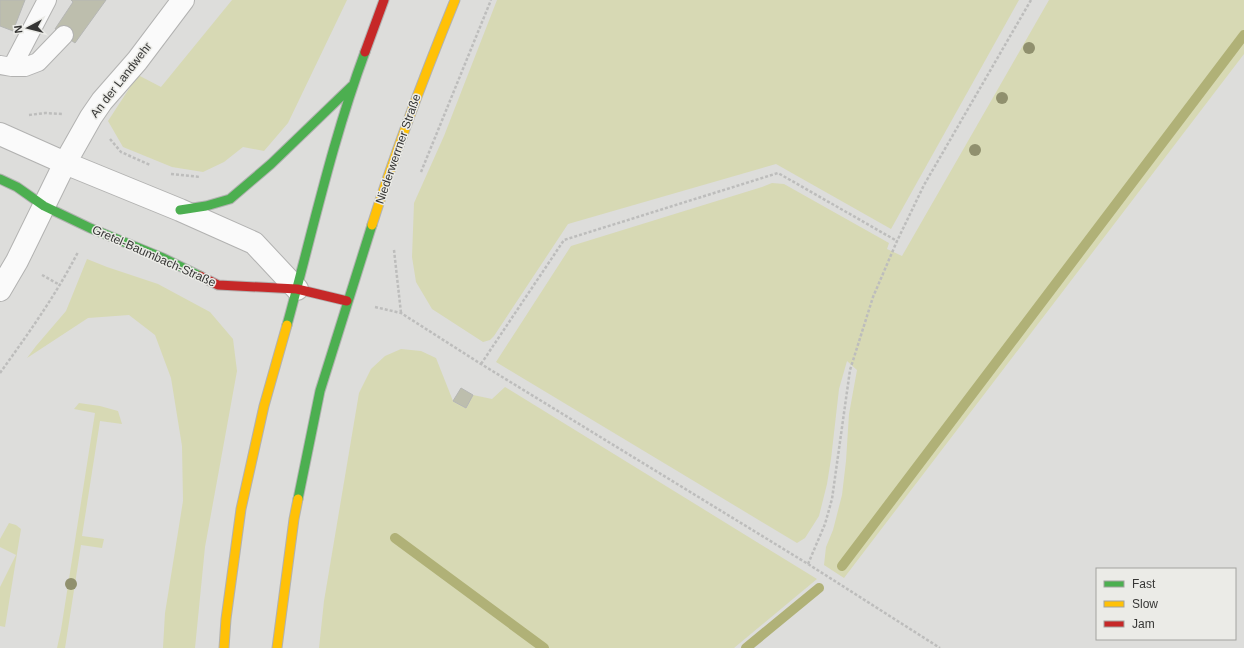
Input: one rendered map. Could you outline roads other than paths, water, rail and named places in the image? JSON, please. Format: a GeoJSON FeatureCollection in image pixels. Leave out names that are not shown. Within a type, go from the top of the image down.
{"type":"FeatureCollection","features":[{"type":"Feature","properties":{"kind":"main road"},"geometry":{"type":"LineString","coordinates":[[224,648],[226,619],[241,509],[264,406],[297,289],[324,180],[352,86],[384,0]]}},
{"type":"Feature","properties":{"kind":"main road","name":"Niederwerrner Straße"},"geometry":{"type":"LineString","coordinates":[[277,648],[294,520],[320,391],[347,301],[390,170],[423,78],[455,0]]}},
{"type":"Feature","properties":{"kind":"main road"},"geometry":{"type":"LineString","coordinates":[[180,210],[206,206],[230,199],[252,181],[352,86]]}},
{"type":"Feature","properties":{"kind":"main road","name":"Gretel-Baumbach-Straße"},"geometry":{"type":"LineString","coordinates":[[0,179],[17,187],[44,206],[90,228],[163,258],[218,285],[297,289],[347,301]]}},
{"type":"Feature","properties":{"kind":"street","name":"An der Landwehr"},"geometry":{"type":"LineString","coordinates":[[65,163],[91,117],[102,101],[137,61],[183,0]]}},
{"type":"Feature","properties":{"kind":"street"},"geometry":{"type":"LineString","coordinates":[[0,134],[254,243],[297,289]]}},
{"type":"Feature","properties":{"kind":"street"},"geometry":{"type":"LineString","coordinates":[[0,290],[17,261],[65,163]]}},
{"type":"Feature","properties":{"kind":"lane"},"geometry":{"type":"LineString","coordinates":[[47,0],[6,66],[25,67],[38,62],[64,35]]}},
{"type":"Feature","properties":{"kind":"waterway"},"geometry":{"type":"LineString","coordinates":[[842,566],[1244,35]]}},
{"type":"Feature","properties":{"kind":"waterway"},"geometry":{"type":"LineString","coordinates":[[395,538],[544,648]]}},
{"type":"Feature","properties":{"kind":"waterway"},"geometry":{"type":"LineString","coordinates":[[746,648],[819,588]]}}]}
